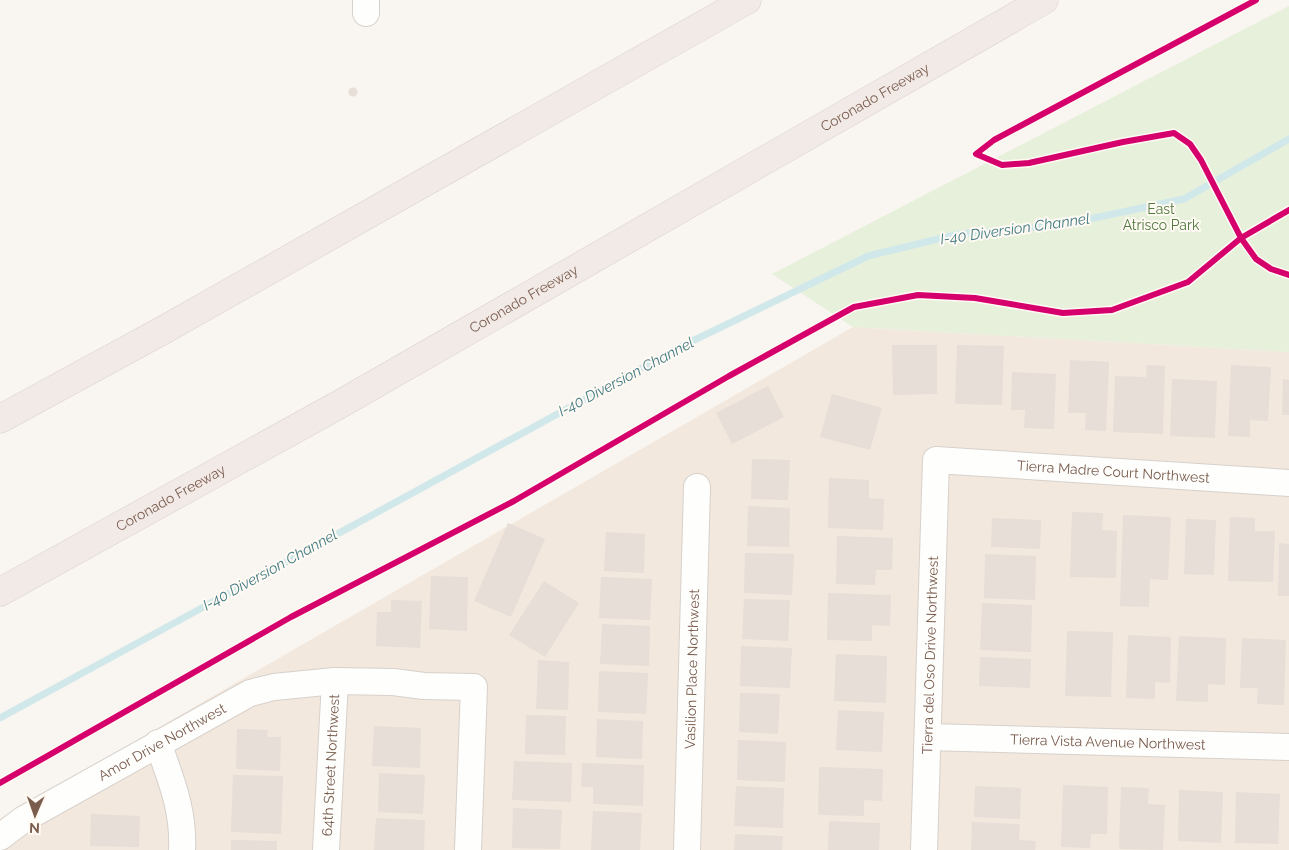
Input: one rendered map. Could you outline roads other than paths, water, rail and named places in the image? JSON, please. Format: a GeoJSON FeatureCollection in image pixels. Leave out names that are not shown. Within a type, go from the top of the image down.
{"type":"FeatureCollection","features":[{"type":"Feature","properties":{"kind":"highway"},"geometry":{"type":"LineString","coordinates":[[0,419],[167,328],[747,0]]}},
{"type":"Feature","properties":{"kind":"highway","name":"Coronado Freeway"},"geometry":{"type":"LineString","coordinates":[[0,592],[342,403],[1044,0]]}},
{"type":"Feature","properties":{"kind":"street","name":"Tierra Madre Court Northwest"},"geometry":{"type":"LineString","coordinates":[[936,460],[1289,483]]}},
{"type":"Feature","properties":{"kind":"street","name":"Tierra del Oso Drive Northwest"},"geometry":{"type":"LineString","coordinates":[[924,850],[936,460]]}},
{"type":"Feature","properties":{"kind":"street","name":"Vasilion Place Northwest"},"geometry":{"type":"LineString","coordinates":[[687,850],[697,487]]}},
{"type":"Feature","properties":{"kind":"street","name":"Amor Drive Northwest"},"geometry":{"type":"LineString","coordinates":[[0,837],[24,818],[250,693],[274,687],[334,681],[392,682],[424,686],[474,687],[468,850]]}},
{"type":"Feature","properties":{"kind":"street","name":"64th Street Northwest"},"geometry":{"type":"LineString","coordinates":[[326,850],[334,681]]}},
{"type":"Feature","properties":{"kind":"street","name":"Tierra Vista Avenue Northwest"},"geometry":{"type":"LineString","coordinates":[[928,737],[1289,748]]}},
{"type":"Feature","properties":{"kind":"street"},"geometry":{"type":"LineString","coordinates":[[158,743],[182,816],[182,850]]}},
{"type":"Feature","properties":{"kind":"waterway","name":"I-40 Diversion Channel"},"geometry":{"type":"LineString","coordinates":[[0,718],[682,346],[868,256],[959,234],[1061,225],[1184,199],[1289,139]]}},
{"type":"Feature","properties":{"kind":"park label","name":"East Atrisco Park"},"geometry":{"type":"Point","coordinates":[1161,217]}}]}
